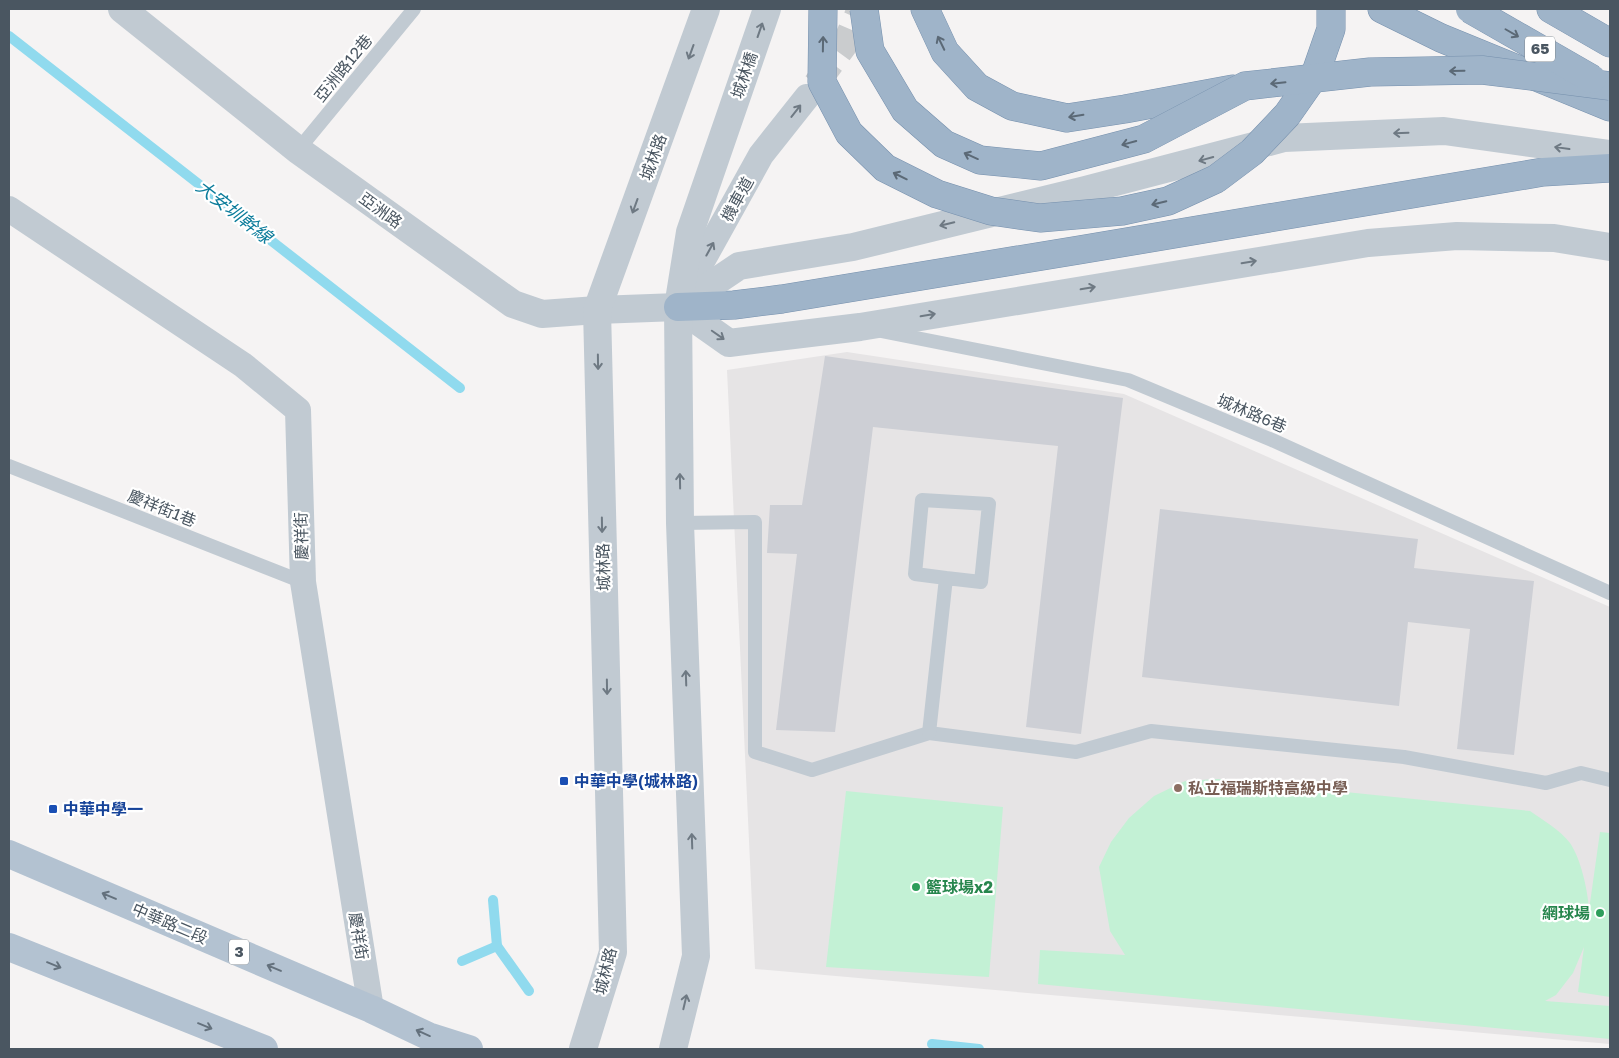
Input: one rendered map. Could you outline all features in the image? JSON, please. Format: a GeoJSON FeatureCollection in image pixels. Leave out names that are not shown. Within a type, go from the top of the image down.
{"type":"FeatureCollection","features":[{"type":"Feature","properties":{"kind":"highway"},"geometry":{"type":"LineString","coordinates":[[823,9],[822,82],[848,133],[885,168],[938,194],[990,211],[1040,218],[1122,211],[1168,201],[1216,179],[1252,152],[1287,115],[1315,75],[1331,29],[1330,9]]}},
{"type":"Feature","properties":{"kind":"highway"},"geometry":{"type":"LineString","coordinates":[[864,9],[870,51],[905,110],[944,144],[980,160],[1042,166],[1144,139],[1245,86]]}},
{"type":"Feature","properties":{"kind":"highway"},"geometry":{"type":"LineString","coordinates":[[924,9],[945,52],[976,88],[1012,106],[1067,118],[1245,86],[1370,72],[1482,70],[1610,88]]}},
{"type":"Feature","properties":{"kind":"highway"},"geometry":{"type":"LineString","coordinates":[[1382,9],[1440,38],[1610,106]]}},
{"type":"Feature","properties":{"kind":"highway","name":"65"},"geometry":{"type":"LineString","coordinates":[[1470,9],[1610,88]]}},
{"type":"Feature","properties":{"kind":"highway"},"geometry":{"type":"LineString","coordinates":[[1551,9],[1610,42]]}},
{"type":"Feature","properties":{"kind":"highway"},"geometry":{"type":"LineString","coordinates":[[678,306],[734,305],[782,299],[1543,172],[1610,168]]}},
{"type":"Feature","properties":{"kind":"main road","name":"中華路二段"},"geometry":{"type":"LineString","coordinates":[[9,854],[371,1009],[428,1036],[469,1049]]}},
{"type":"Feature","properties":{"kind":"main road"},"geometry":{"type":"LineString","coordinates":[[9,947],[262,1049]]}},
{"type":"Feature","properties":{"kind":"street","name":"亞洲路"},"geometry":{"type":"LineString","coordinates":[[122,9],[298,150],[513,304],[542,314],[678,306]]}},
{"type":"Feature","properties":{"kind":"street","name":"城林路"},"geometry":{"type":"LineString","coordinates":[[583,1049],[614,952],[597,310],[706,9]]}},
{"type":"Feature","properties":{"kind":"street","name":"城林橋"},"geometry":{"type":"LineString","coordinates":[[678,306],[690,232],[767,9]]}},
{"type":"Feature","properties":{"kind":"street"},"geometry":{"type":"LineString","coordinates":[[1574,9],[1610,28]]}},
{"type":"Feature","properties":{"kind":"street","name":"機車道"},"geometry":{"type":"LineString","coordinates":[[678,306],[761,155],[807,97]]}},
{"type":"Feature","properties":{"kind":"street"},"geometry":{"type":"LineString","coordinates":[[678,306],[739,266],[853,247],[1085,190],[1284,138],[1444,132],[1610,154]]}},
{"type":"Feature","properties":{"kind":"street","name":"慶祥街"},"geometry":{"type":"LineString","coordinates":[[9,209],[243,365],[298,410],[303,582],[371,1009]]}},
{"type":"Feature","properties":{"kind":"street"},"geometry":{"type":"LineString","coordinates":[[678,306],[729,343],[860,327],[1368,243],[1457,236],[1554,238],[1610,248]]}},
{"type":"Feature","properties":{"kind":"street"},"geometry":{"type":"LineString","coordinates":[[673,1049],[696,956],[680,523],[678,306]]}},
{"type":"Feature","properties":{"kind":"lane","name":"亞洲路12巷"},"geometry":{"type":"LineString","coordinates":[[298,150],[414,9]]}},
{"type":"Feature","properties":{"kind":"lane","name":"城林路6巷"},"geometry":{"type":"LineString","coordinates":[[860,327],[1128,380],[1272,440],[1610,592]]}},
{"type":"Feature","properties":{"kind":"lane","name":"慶祥街1巷"},"geometry":{"type":"LineString","coordinates":[[9,466],[303,582]]}},
{"type":"Feature","properties":{"kind":"lane"},"geometry":{"type":"LineString","coordinates":[[922,500],[989,504],[981,582],[946,578],[915,574],[922,500]]}},
{"type":"Feature","properties":{"kind":"lane"},"geometry":{"type":"LineString","coordinates":[[680,523],[755,522],[756,752],[812,770],[930,733],[1076,752],[1151,731],[1404,757],[1546,783],[1581,773],[1610,780]]}},
{"type":"Feature","properties":{"kind":"lane"},"geometry":{"type":"LineString","coordinates":[[930,733],[946,578]]}},
{"type":"Feature","properties":{"kind":"shaded area","name":"私立福瑞斯特高級中學"},"geometry":{"type":"Polygon","coordinates":[[[847,352],[1124,394],[1610,607],[1610,1044],[755,969],[727,370],[847,352]]]}},
{"type":"Feature","properties":{"kind":"green space"},"geometry":{"type":"Polygon","coordinates":[[[1218,779],[1530,811],[1570,843],[1583,875],[1589,910],[1600,832],[1610,833],[1610,997],[1578,992],[1584,947],[1573,973],[1556,995],[1545,1001],[1610,1006],[1610,1039],[1038,984],[1040,950],[1125,955],[1110,931],[1099,867],[1111,842],[1129,818],[1154,796],[1185,781],[1218,779]]]}},
{"type":"Feature","properties":{"kind":"green space","name":"籃球場x2"},"geometry":{"type":"Polygon","coordinates":[[[846,791],[1003,807],[989,977],[826,967],[846,791]]]}},
{"type":"Feature","properties":{"kind":"building"},"geometry":{"type":"Polygon","coordinates":[[[825,356],[1123,398],[1081,734],[1026,727],[1058,446],[873,427],[835,732],[776,730],[797,554],[767,553],[770,505],[802,505],[825,356]]]}},
{"type":"Feature","properties":{"kind":"building"},"geometry":{"type":"Polygon","coordinates":[[[1160,509],[1418,539],[1414,568],[1534,581],[1514,755],[1457,749],[1470,629],[1408,622],[1399,706],[1142,677],[1160,509]]]}},
{"type":"Feature","properties":{"kind":"waterway","name":"大安圳幹線"},"geometry":{"type":"LineString","coordinates":[[9,36],[460,388]]}},
{"type":"Feature","properties":{"kind":"waterway","name":"大安圳幹線"},"geometry":{"type":"LineString","coordinates":[[493,900],[497,946],[529,991]]}},
{"type":"Feature","properties":{"kind":"waterway"},"geometry":{"type":"LineString","coordinates":[[462,961],[497,946]]}},
{"type":"Feature","properties":{"kind":"waterway","name":"大安圳幹線"},"geometry":{"type":"LineString","coordinates":[[932,1044],[979,1049]]}},
{"type":"Feature","properties":{"kind":"tunnel"},"geometry":{"type":"LineString","coordinates":[[816,84],[844,46],[860,9]]}},
{"type":"Feature","properties":{"kind":"place","name":"中華中學(城林路)"},"geometry":{"type":"Point","coordinates":[564,781]}},
{"type":"Feature","properties":{"kind":"place","name":"私立福瑞斯特高級中學"},"geometry":{"type":"Point","coordinates":[1178,788]}},
{"type":"Feature","properties":{"kind":"place","name":"中華中學一"},"geometry":{"type":"Point","coordinates":[53,809]}},
{"type":"Feature","properties":{"kind":"place","name":"籃球場x2"},"geometry":{"type":"Point","coordinates":[916,887]}},
{"type":"Feature","properties":{"kind":"place","name":"網球場"},"geometry":{"type":"Point","coordinates":[1600,913]}}]}
